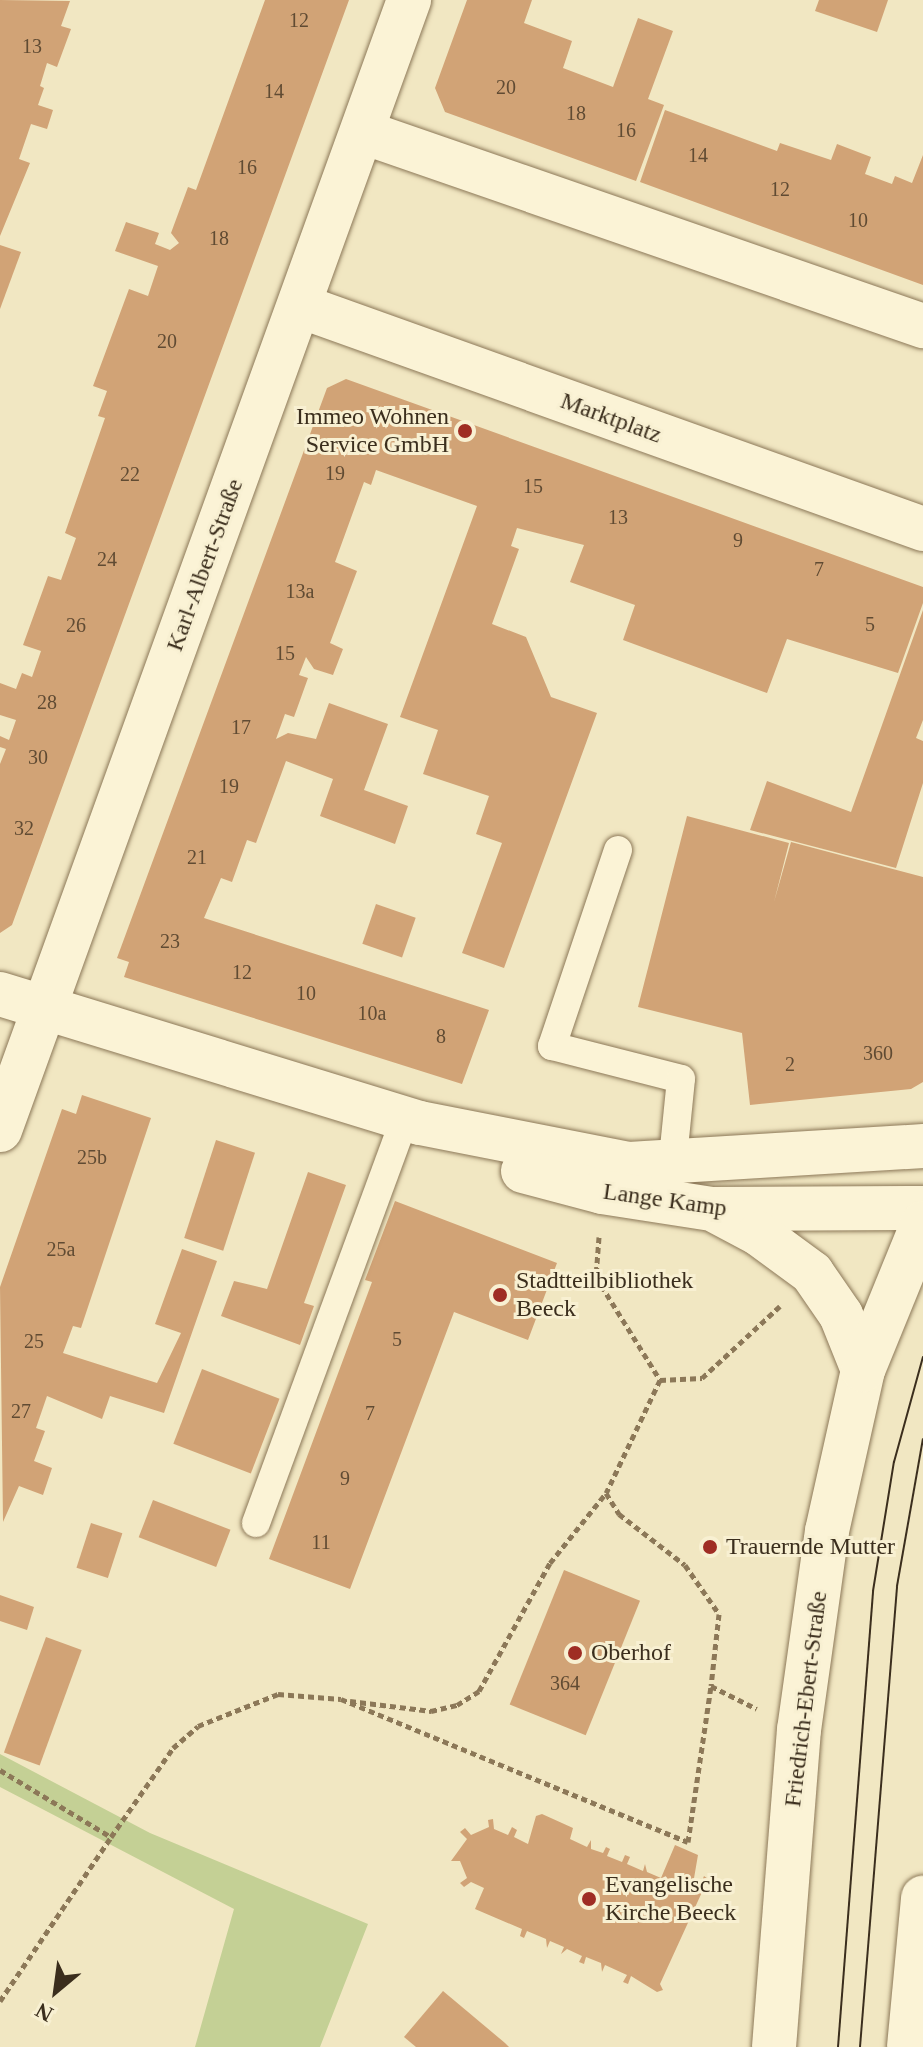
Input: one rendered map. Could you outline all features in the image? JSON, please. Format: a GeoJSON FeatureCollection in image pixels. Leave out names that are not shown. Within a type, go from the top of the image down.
{"type":"FeatureCollection","features":[{"type":"Feature","properties":{"kind":"street","name":"Karl-Albert-Straße"},"geometry":{"type":"LineString","coordinates":[[0,1130],[409,0]]}},
{"type":"Feature","properties":{"kind":"street"},"geometry":{"type":"LineString","coordinates":[[363,132],[923,326]]}},
{"type":"Feature","properties":{"kind":"street","name":"Marktplatz"},"geometry":{"type":"LineString","coordinates":[[300,306],[923,529]]}},
{"type":"Feature","properties":{"kind":"street","name":"Lange Kamp"},"geometry":{"type":"LineString","coordinates":[[0,994],[47,1005],[412,1120],[629,1164],[670,1183],[712,1209],[923,1208]]}},
{"type":"Feature","properties":{"kind":"street","name":"Lange Kamp"},"geometry":{"type":"LineString","coordinates":[[412,1120],[521,1171],[602,1192],[923,1146]]}},
{"type":"Feature","properties":{"kind":"street"},"geometry":{"type":"LineString","coordinates":[[712,1209],[759,1234],[812,1273],[841,1315],[863,1370]]}},
{"type":"Feature","properties":{"kind":"street","name":"Friedrich-Ebert-Straße"},"geometry":{"type":"LineString","coordinates":[[774,2047],[799,1730],[832,1503],[863,1370],[923,1223]]}},
{"type":"Feature","properties":{"kind":"street"},"geometry":{"type":"LineString","coordinates":[[909,2047],[923,1898]]}},
{"type":"Feature","properties":{"kind":"lane"},"geometry":{"type":"LineString","coordinates":[[618,850],[552,1046],[681,1079],[670,1183]]}},
{"type":"Feature","properties":{"kind":"lane"},"geometry":{"type":"LineString","coordinates":[[256,1523],[412,1120]]}},
{"type":"Feature","properties":{"kind":"path"},"geometry":{"type":"LineString","coordinates":[[0,2001],[173,1748],[198,1726],[278,1694],[431,1711],[457,1705],[479,1691],[550,1563],[606,1493],[660,1380],[596,1277],[602,1192]]}},
{"type":"Feature","properties":{"kind":"path"},"geometry":{"type":"LineString","coordinates":[[341,1699],[688,1842],[719,1614],[685,1565],[619,1514],[606,1493]]}},
{"type":"Feature","properties":{"kind":"path"},"geometry":{"type":"LineString","coordinates":[[711,1686],[799,1730]]}},
{"type":"Feature","properties":{"kind":"path"},"geometry":{"type":"LineString","coordinates":[[0,1770],[111,1837]]}},
{"type":"Feature","properties":{"kind":"green space"},"geometry":{"type":"Polygon","coordinates":[[[0,1754],[150,1833],[368,1924],[320,2047],[195,2047],[234,1909],[0,1787],[0,1754]]]}},
{"type":"Feature","properties":{"kind":"building"},"geometry":{"type":"Polygon","coordinates":[[[0,0],[70,1],[61,26],[71,29],[57,67],[47,63],[38,105],[53,110],[47,129],[31,124],[19,159],[30,163],[0,236],[0,0]]]}},
{"type":"Feature","properties":{"kind":"building"},"geometry":{"type":"Polygon","coordinates":[[[265,0],[349,0],[12,925],[0,933],[0,764],[6,749],[0,747],[0,736],[9,740],[16,720],[0,715],[0,683],[16,689],[22,673],[32,677],[41,651],[23,645],[48,576],[61,580],[76,538],[65,533],[105,418],[98,416],[107,391],[93,386],[129,289],[148,296],[158,266],[115,251],[126,222],[159,233],[155,244],[170,250],[179,243],[171,233],[188,187],[196,190],[265,0]]]}},
{"type":"Feature","properties":{"kind":"building"},"geometry":{"type":"Polygon","coordinates":[[[467,0],[532,0],[524,23],[572,41],[563,68],[613,87],[638,18],[673,31],[648,99],[664,105],[636,181],[445,112],[435,88],[467,0]]]}},
{"type":"Feature","properties":{"kind":"building"},"geometry":{"type":"Polygon","coordinates":[[[819,0],[888,0],[877,32],[815,11],[819,0]]]}},
{"type":"Feature","properties":{"kind":"building"},"geometry":{"type":"Polygon","coordinates":[[[665,110],[777,151],[780,143],[831,160],[837,144],[871,157],[865,174],[892,184],[895,176],[912,183],[923,155],[923,285],[640,182],[665,110]]]}},
{"type":"Feature","properties":{"kind":"building"},"geometry":{"type":"Polygon","coordinates":[[[0,245],[21,252],[0,309],[0,245]]]}},
{"type":"Feature","properties":{"kind":"building"},"geometry":{"type":"Polygon","coordinates":[[[346,379],[923,587],[923,603],[898,673],[787,639],[767,693],[623,640],[635,605],[570,582],[584,545],[517,528],[511,546],[519,549],[492,624],[526,637],[551,697],[597,713],[504,968],[462,953],[502,843],[476,834],[489,796],[423,774],[438,730],[400,717],[477,506],[376,470],[371,485],[364,482],[335,562],[357,571],[330,643],[343,649],[333,675],[314,669],[306,657],[299,675],[308,678],[294,717],[285,714],[276,739],[288,733],[316,739],[329,703],[388,724],[364,790],[408,806],[395,844],[320,816],[333,779],[286,761],[256,843],[247,840],[232,882],[221,878],[204,918],[489,1010],[462,1084],[124,977],[129,962],[117,958],[327,388],[346,379]]]}},
{"type":"Feature","properties":{"kind":"building"},"geometry":{"type":"Polygon","coordinates":[[[923,610],[923,720],[916,738],[923,741],[923,783],[896,868],[750,830],[767,781],[851,812],[923,610]]]}},
{"type":"Feature","properties":{"kind":"building"},"geometry":{"type":"Polygon","coordinates":[[[687,816],[789,843],[774,902],[791,842],[923,877],[923,1082],[911,1089],[750,1105],[742,1033],[638,1007],[687,816]]]}},
{"type":"Feature","properties":{"kind":"building"},"geometry":{"type":"Polygon","coordinates":[[[376,904],[416,918],[402,957],[362,944],[376,904]]]}},
{"type":"Feature","properties":{"kind":"building"},"geometry":{"type":"Polygon","coordinates":[[[82,1095],[151,1118],[81,1328],[73,1326],[63,1353],[157,1383],[181,1333],[155,1324],[182,1249],[217,1261],[164,1413],[110,1396],[102,1419],[47,1396],[36,1428],[45,1431],[34,1461],[52,1468],[43,1495],[19,1486],[3,1522],[0,1287],[62,1109],[76,1114],[82,1095]]]}},
{"type":"Feature","properties":{"kind":"building"},"geometry":{"type":"Polygon","coordinates":[[[216,1140],[255,1153],[223,1251],[184,1238],[216,1140]]]}},
{"type":"Feature","properties":{"kind":"building"},"geometry":{"type":"Polygon","coordinates":[[[308,1172],[346,1185],[304,1303],[314,1306],[300,1345],[221,1316],[234,1281],[267,1289],[308,1172]]]}},
{"type":"Feature","properties":{"kind":"building"},"geometry":{"type":"Polygon","coordinates":[[[395,1201],[557,1263],[528,1340],[454,1312],[350,1589],[269,1559],[372,1282],[365,1280],[395,1201]]]}},
{"type":"Feature","properties":{"kind":"building"},"geometry":{"type":"Polygon","coordinates":[[[202,1369],[279,1399],[251,1473],[173,1444],[202,1369]]]}},
{"type":"Feature","properties":{"kind":"building"},"geometry":{"type":"Polygon","coordinates":[[[153,1500],[230,1530],[216,1567],[139,1537],[153,1500]]]}},
{"type":"Feature","properties":{"kind":"building"},"geometry":{"type":"Polygon","coordinates":[[[91,1523],[122,1533],[108,1578],[76,1568],[91,1523]]]}},
{"type":"Feature","properties":{"kind":"building","name":"Oberhof"},"geometry":{"type":"Polygon","coordinates":[[[564,1570],[640,1601],[586,1735],[510,1704],[564,1570]]]}},
{"type":"Feature","properties":{"kind":"building"},"geometry":{"type":"Polygon","coordinates":[[[0,1595],[34,1607],[27,1630],[0,1621],[0,1595]]]}},
{"type":"Feature","properties":{"kind":"building"},"geometry":{"type":"Polygon","coordinates":[[[46,1637],[82,1650],[40,1766],[4,1753],[46,1637]]]}},
{"type":"Feature","properties":{"kind":"building","name":"Evangelische Kirche Beeck"},"geometry":{"type":"Polygon","coordinates":[[[542,1814],[573,1828],[570,1839],[587,1847],[591,1840],[591,1849],[603,1853],[606,1847],[610,1849],[607,1856],[622,1862],[625,1855],[630,1857],[627,1864],[643,1871],[645,1864],[647,1872],[661,1878],[675,1845],[698,1855],[693,1884],[699,1888],[704,1876],[708,1879],[660,1984],[663,1990],[657,1992],[631,1976],[628,1984],[623,1982],[627,1975],[605,1965],[602,1972],[601,1963],[586,1957],[584,1964],[579,1962],[582,1956],[567,1949],[561,1954],[564,1947],[550,1941],[547,1948],[546,1939],[527,1931],[524,1938],[520,1936],[522,1929],[475,1909],[484,1888],[471,1882],[464,1887],[460,1883],[467,1878],[460,1861],[451,1861],[467,1839],[460,1832],[465,1828],[471,1835],[489,1827],[488,1820],[493,1819],[494,1829],[508,1835],[512,1827],[517,1830],[514,1837],[528,1844],[536,1816],[542,1814]]]}},
{"type":"Feature","properties":{"kind":"building"},"geometry":{"type":"Polygon","coordinates":[[[443,1991],[509,2047],[416,2047],[404,2037],[443,1991]]]}},
{"type":"Feature","properties":{"kind":"tram line"},"geometry":{"type":"LineString","coordinates":[[838,2047],[873,1591],[894,1462],[923,1357]]}},
{"type":"Feature","properties":{"kind":"tram line"},"geometry":{"type":"LineString","coordinates":[[860,2047],[897,1586],[923,1439]]}},
{"type":"Feature","properties":{"kind":"place","name":"Immeo Wohnen Service GmbH"},"geometry":{"type":"Point","coordinates":[465,431]}},
{"type":"Feature","properties":{"kind":"place","name":"Stadtteilbibliothek Beeck"},"geometry":{"type":"Point","coordinates":[500,1295]}},
{"type":"Feature","properties":{"kind":"place","name":"Trauernde Mutter"},"geometry":{"type":"Point","coordinates":[710,1547]}},
{"type":"Feature","properties":{"kind":"place","name":"Oberhof"},"geometry":{"type":"Point","coordinates":[575,1653]}},
{"type":"Feature","properties":{"kind":"place","name":"Evangelische Kirche Beeck"},"geometry":{"type":"Point","coordinates":[589,1899]}}]}
